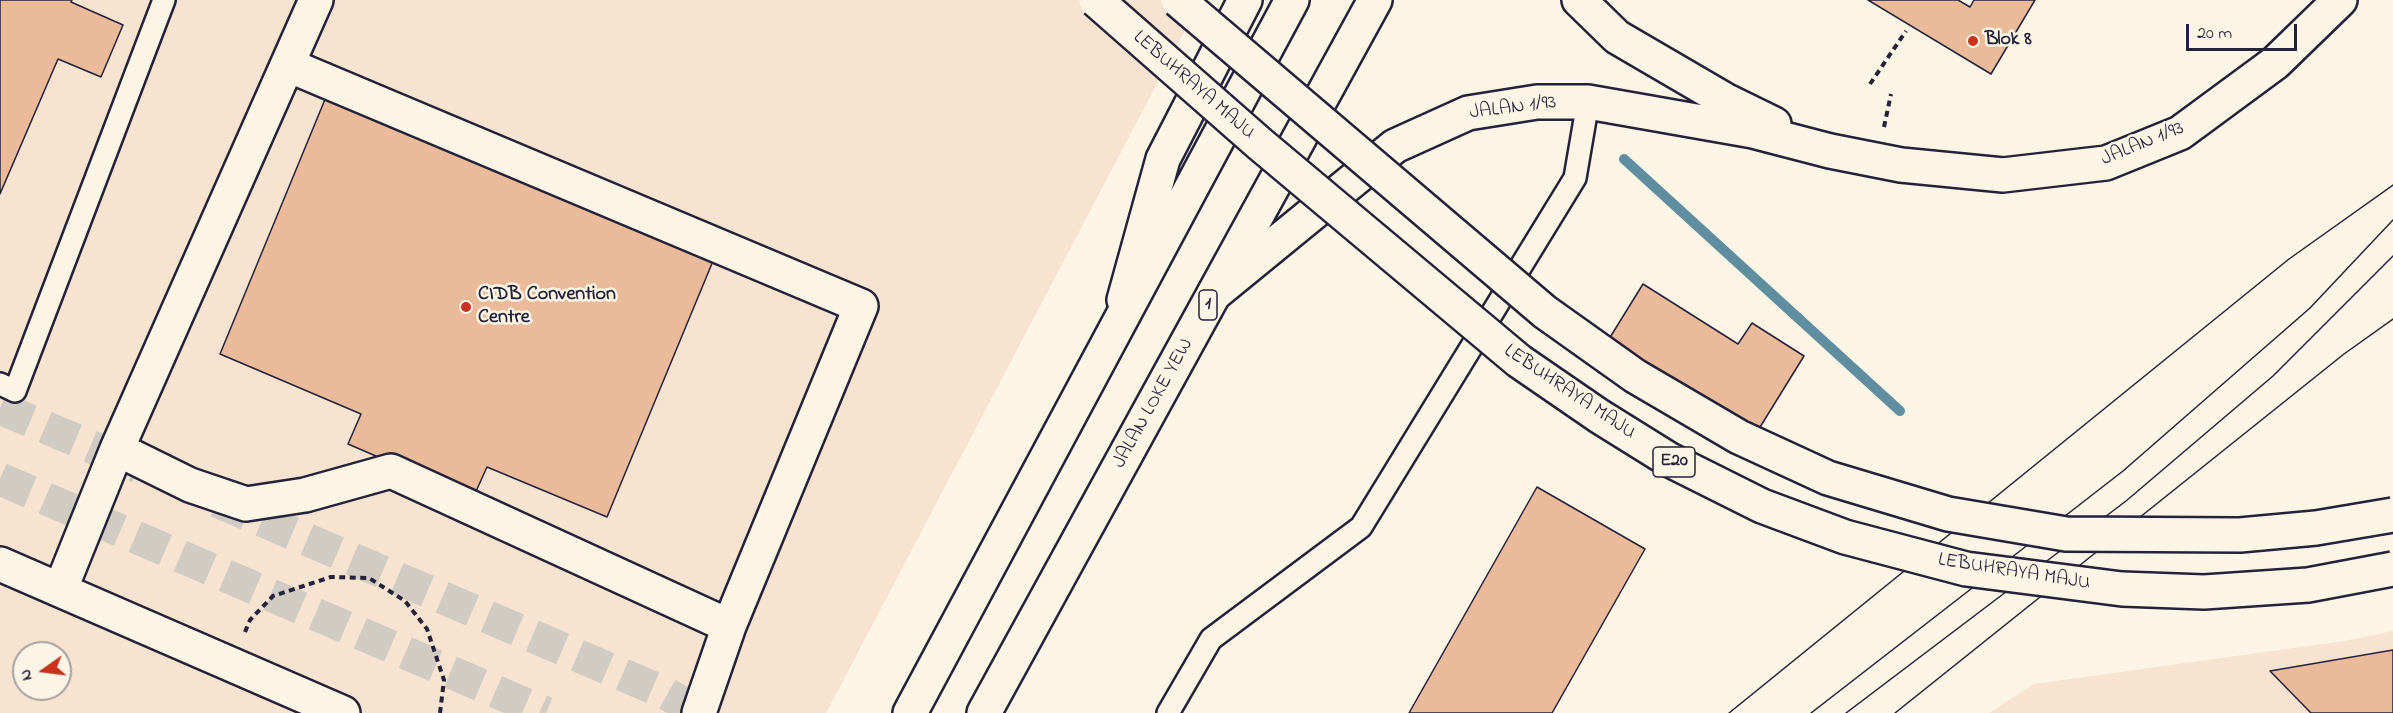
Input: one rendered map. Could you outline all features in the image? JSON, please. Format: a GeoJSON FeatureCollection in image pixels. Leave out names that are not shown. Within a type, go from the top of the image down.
{"type":"FeatureCollection","features":[{"type":"Feature","properties":{"kind":"main road"},"geometry":{"type":"LineString","coordinates":[[61,588],[117,449],[316,0]]}},
{"type":"Feature","properties":{"kind":"main road","name":"LEBUHRAYA MAJU"},"geometry":{"type":"LineString","coordinates":[[1095,0],[1260,144],[1519,361],[1599,416],[1668,459],[1762,506],[1845,537],[1966,569],[2122,589],[2204,592],[2308,585],[2393,569]]}},
{"type":"Feature","properties":{"kind":"main road"},"geometry":{"type":"LineString","coordinates":[[1178,0],[1545,312],[1656,388],[1739,437],[1828,478],[1948,514],[2066,534],[2240,535],[2316,528],[2393,515]]}},
{"type":"Feature","properties":{"kind":"main road"},"geometry":{"type":"LineString","coordinates":[[1116,328],[1163,159],[1245,0]]}},
{"type":"Feature","properties":{"kind":"main road"},"geometry":{"type":"LineString","coordinates":[[910,713],[1292,0]]}},
{"type":"Feature","properties":{"kind":"main road","name":"JALAN LOKE YEW"},"geometry":{"type":"LineString","coordinates":[[984,713],[1375,0]]}},
{"type":"Feature","properties":{"kind":"main road","name":"JALAN 1/93"},"geometry":{"type":"LineString","coordinates":[[1579,0],[1617,37],[1725,100],[1830,151]]}},
{"type":"Feature","properties":{"kind":"main road","name":"JALAN 1/93"},"geometry":{"type":"LineString","coordinates":[[1214,294],[1395,146],[1467,113],[1538,102],[1588,102],[1753,131],[1830,151],[1900,165],[2003,175],[2106,164],[2180,133],[2276,63],[2340,0]]}},
{"type":"Feature","properties":{"kind":"main road"},"geometry":{"type":"LineString","coordinates":[[288,65],[861,306],[729,626],[699,713]]}},
{"type":"Feature","properties":{"kind":"main road"},"geometry":{"type":"LineString","coordinates":[[117,449],[190,485],[246,504],[305,495],[391,471],[729,626]]}},
{"type":"Feature","properties":{"kind":"main road"},"geometry":{"type":"LineString","coordinates":[[0,564],[61,588],[343,713]]}},
{"type":"Feature","properties":{"kind":"lane"},"geometry":{"type":"LineString","coordinates":[[0,384],[15,391],[164,0]]}},
{"type":"Feature","properties":{"kind":"lane"},"geometry":{"type":"LineString","coordinates":[[1168,713],[1211,639],[1361,527],[1575,178],[1588,102]]}},
{"type":"Feature","properties":{"kind":"path"},"geometry":{"type":"LineString","coordinates":[[1870,84],[1906,31]]}},
{"type":"Feature","properties":{"kind":"path"},"geometry":{"type":"LineString","coordinates":[[232,663],[250,620],[273,596],[331,577],[369,578],[405,601],[427,629],[444,680],[440,713]]}},
{"type":"Feature","properties":{"kind":"shaded area"},"geometry":{"type":"Polygon","coordinates":[[[0,0],[1201,0],[826,713],[0,713],[0,0]]]}},
{"type":"Feature","properties":{"kind":"shaded area"},"geometry":{"type":"Polygon","coordinates":[[[2393,631],[2393,713],[1989,713],[2034,684],[2344,641],[2393,631]]]}},
{"type":"Feature","properties":{"kind":"building"},"geometry":{"type":"Polygon","coordinates":[[[0,0],[72,0],[71,2],[123,25],[101,77],[58,59],[0,194],[0,0]]]}},
{"type":"Feature","properties":{"kind":"building","name":"Blok 8"},"geometry":{"type":"Polygon","coordinates":[[[1868,0],[1958,0],[1970,7],[1974,0],[2035,0],[1991,74],[1868,0]]]}},
{"type":"Feature","properties":{"kind":"building","name":"CIDB Convention Centre"},"geometry":{"type":"Polygon","coordinates":[[[326,97],[713,261],[607,517],[487,467],[473,498],[348,444],[361,414],[220,354],[326,97]]]}},
{"type":"Feature","properties":{"kind":"building"},"geometry":{"type":"Polygon","coordinates":[[[1643,284],[1738,344],[1752,323],[1804,356],[1757,432],[1609,339],[1643,284]]]}},
{"type":"Feature","properties":{"kind":"building"},"geometry":{"type":"Polygon","coordinates":[[[1537,487],[1645,549],[1552,713],[1409,713],[1537,487]]]}},
{"type":"Feature","properties":{"kind":"building"},"geometry":{"type":"Polygon","coordinates":[[[2393,650],[2393,713],[2311,713],[2270,671],[2393,650]]]}},
{"type":"Feature","properties":{"kind":"waterway"},"geometry":{"type":"LineString","coordinates":[[1624,159],[1900,411]]}},
{"type":"Feature","properties":{"kind":"tunnel"},"geometry":{"type":"LineString","coordinates":[[0,408],[139,467]]}},
{"type":"Feature","properties":{"kind":"tunnel"},"geometry":{"type":"LineString","coordinates":[[0,479],[546,713]]}},
{"type":"Feature","properties":{"kind":"tunnel"},"geometry":{"type":"LineString","coordinates":[[217,501],[663,692],[701,713]]}},
{"type":"Feature","properties":{"kind":"tram line"},"geometry":{"type":"LineString","coordinates":[[1729,713],[2289,259],[2393,185]]}},
{"type":"Feature","properties":{"kind":"tram line"},"geometry":{"type":"LineString","coordinates":[[1811,713],[2123,471],[2310,308],[2393,220]]}},
{"type":"Feature","properties":{"kind":"tram line"},"geometry":{"type":"LineString","coordinates":[[1846,713],[2126,501],[2273,376],[2393,256]]}},
{"type":"Feature","properties":{"kind":"tram line"},"geometry":{"type":"LineString","coordinates":[[1895,713],[2344,354],[2393,319]]}},
{"type":"Feature","properties":{"kind":"place","name":"Blok 8"},"geometry":{"type":"Point","coordinates":[1973,41]}},
{"type":"Feature","properties":{"kind":"place","name":"CIDB Convention Centre"},"geometry":{"type":"Point","coordinates":[466,307]}}]}
